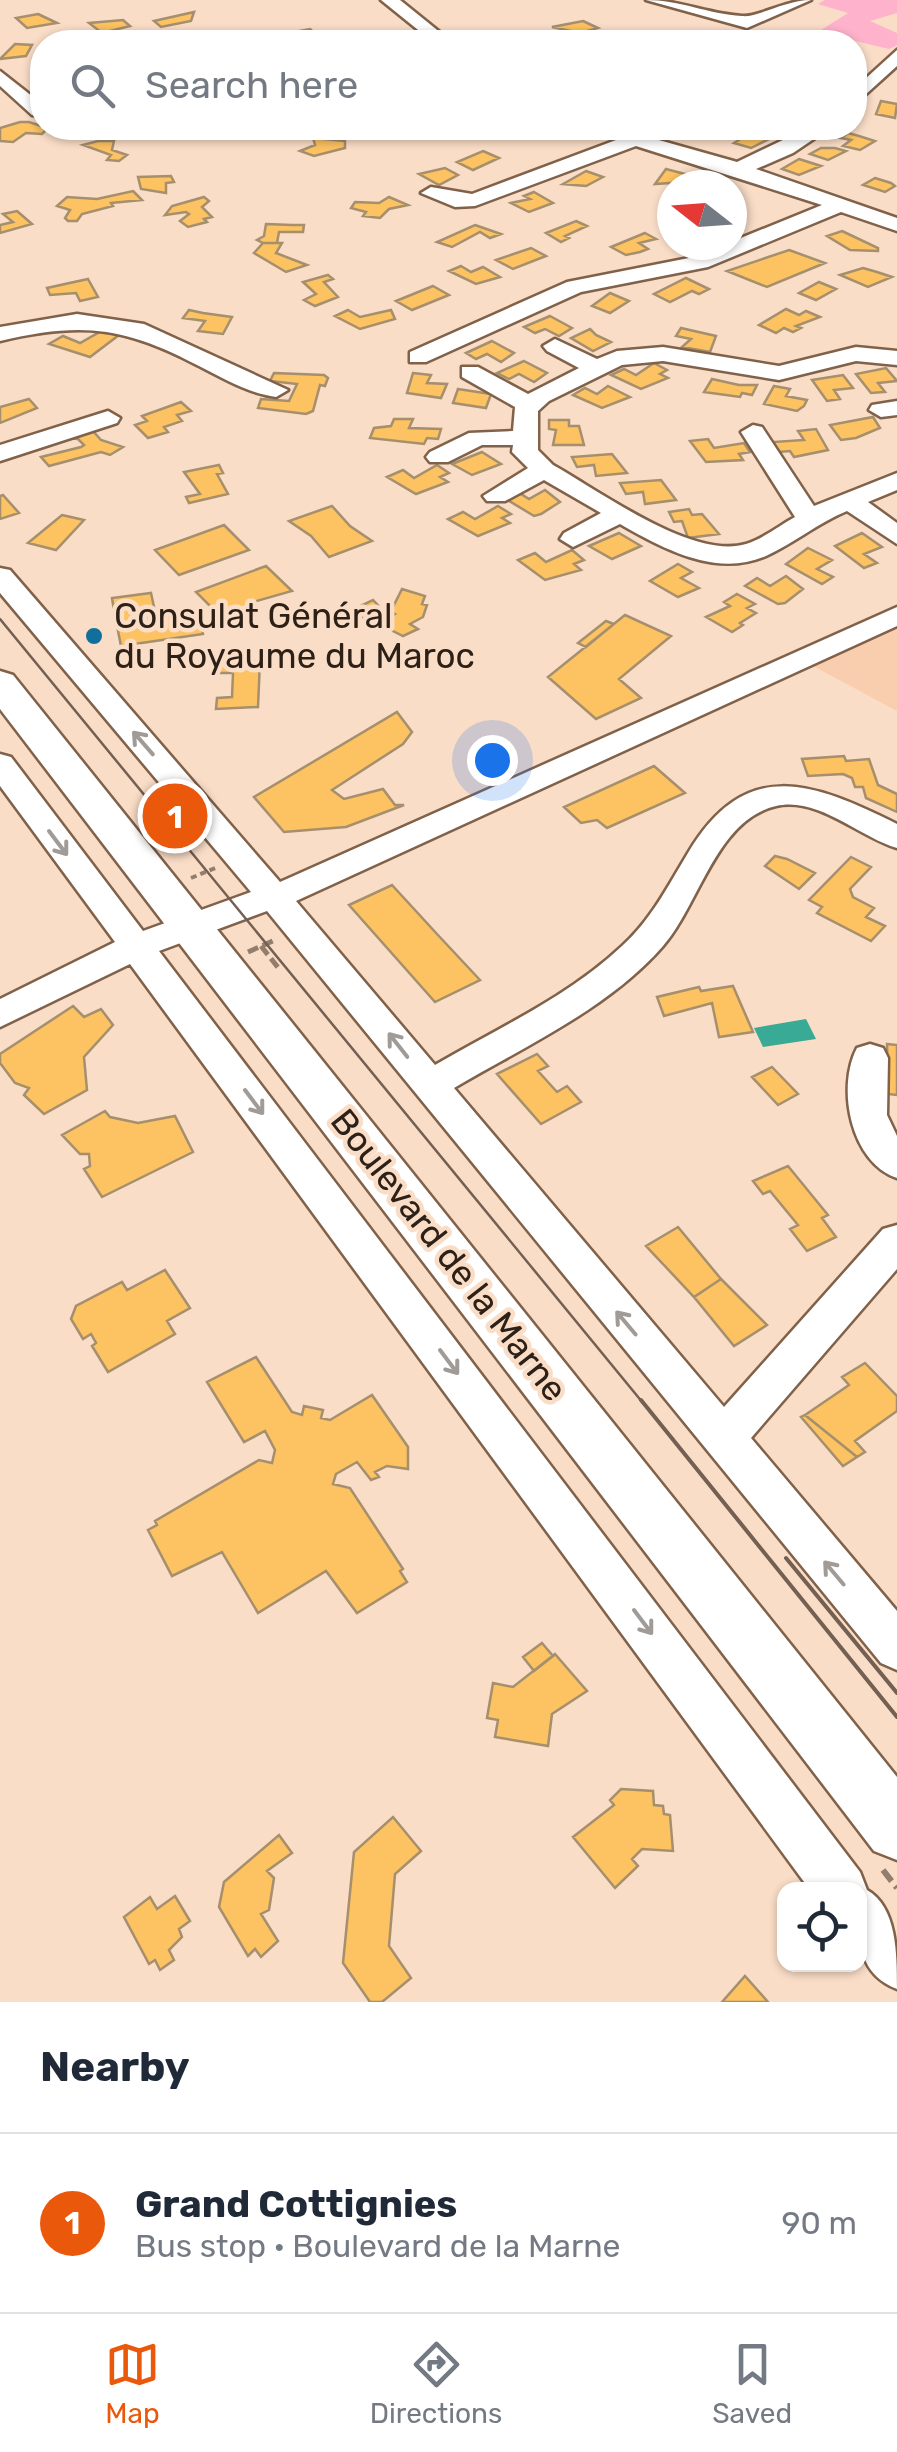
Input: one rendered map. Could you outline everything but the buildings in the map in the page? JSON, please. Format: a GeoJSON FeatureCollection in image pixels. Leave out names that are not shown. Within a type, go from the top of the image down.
{"type":"FeatureCollection","features":[{"type":"Feature","properties":{"kind":"main road","name":"Boulevard de la Marne"},"geometry":{"type":"LineString","coordinates":[[0,652],[201,921],[897,1828]]}},
{"type":"Feature","properties":{"kind":"main road","name":"Boulevard de la Marne"},"geometry":{"type":"LineString","coordinates":[[0,684],[201,921],[897,1777]]}},
{"type":"Feature","properties":{"kind":"street"},"geometry":{"type":"LineString","coordinates":[[389,0],[428,30]]}},
{"type":"Feature","properties":{"kind":"street"},"geometry":{"type":"LineString","coordinates":[[654,0],[740,23],[762,20],[802,0]]}},
{"type":"Feature","properties":{"kind":"street"},"geometry":{"type":"LineString","coordinates":[[867,74],[897,55]]}},
{"type":"Feature","properties":{"kind":"street"},"geometry":{"type":"LineString","coordinates":[[0,76],[30,103]]}},
{"type":"Feature","properties":{"kind":"street"},"geometry":{"type":"LineString","coordinates":[[432,193],[455,200],[474,200],[632,140],[731,170]]}},
{"type":"Feature","properties":{"kind":"street"},"geometry":{"type":"LineString","coordinates":[[736,170],[801,140]]}},
{"type":"Feature","properties":{"kind":"street"},"geometry":{"type":"LineString","coordinates":[[747,176],[897,228]]}},
{"type":"Feature","properties":{"kind":"street"},"geometry":{"type":"LineString","coordinates":[[418,357],[574,287],[700,262],[837,207]]}},
{"type":"Feature","properties":{"kind":"street"},"geometry":{"type":"LineString","coordinates":[[0,334],[65,318],[118,320],[260,388],[276,390]]}},
{"type":"Feature","properties":{"kind":"street"},"geometry":{"type":"LineString","coordinates":[[556,346],[597,368]]}},
{"type":"Feature","properties":{"kind":"street"},"geometry":{"type":"LineString","coordinates":[[530,404],[597,368],[643,354],[779,373],[856,354],[897,358]]}},
{"type":"Feature","properties":{"kind":"street"},"geometry":{"type":"LineString","coordinates":[[470,372],[530,404]]}},
{"type":"Feature","properties":{"kind":"street"},"geometry":{"type":"LineString","coordinates":[[530,404],[523,438],[528,456],[544,470],[688,550],[720,555],[754,551],[809,519],[897,480]]}},
{"type":"Feature","properties":{"kind":"street"},"geometry":{"type":"LineString","coordinates":[[0,452],[108,418]]}},
{"type":"Feature","properties":{"kind":"street"},"geometry":{"type":"LineString","coordinates":[[753,432],[809,519]]}},
{"type":"Feature","properties":{"kind":"street"},"geometry":{"type":"LineString","coordinates":[[439,457],[478,438],[523,438]]}},
{"type":"Feature","properties":{"kind":"street"},"geometry":{"type":"LineString","coordinates":[[496,496],[544,470]]}},
{"type":"Feature","properties":{"kind":"street"},"geometry":{"type":"LineString","coordinates":[[854,498],[897,522]]}},
{"type":"Feature","properties":{"kind":"street"},"geometry":{"type":"LineString","coordinates":[[854,498],[897,536]]}},
{"type":"Feature","properties":{"kind":"street"},"geometry":{"type":"LineString","coordinates":[[573,538],[620,512]]}},
{"type":"Feature","properties":{"kind":"street"},"geometry":{"type":"LineString","coordinates":[[0,576],[264,884],[897,1647]]}},
{"type":"Feature","properties":{"kind":"street"},"geometry":{"type":"LineString","coordinates":[[0,1014],[136,946],[201,921],[264,884],[897,615]]}},
{"type":"Feature","properties":{"kind":"street","name":"Boulevard de la Marne"},"geometry":{"type":"LineString","coordinates":[[0,764],[836,1882]]}},
{"type":"Feature","properties":{"kind":"street"},"geometry":{"type":"LineString","coordinates":[[430,1086],[596,984],[650,938],[714,837],[747,808],[771,796],[806,796],[897,837]]}},
{"type":"Feature","properties":{"kind":"street"},"geometry":{"type":"LineString","coordinates":[[162,980],[201,921]]}},
{"type":"Feature","properties":{"kind":"street"},"geometry":{"type":"LineString","coordinates":[[870,1058],[866,1114],[872,1133],[897,1163]]}},
{"type":"Feature","properties":{"kind":"street"},"geometry":{"type":"LineString","coordinates":[[723,1439],[897,1242]]}},
{"type":"Feature","properties":{"kind":"street"},"geometry":{"type":"LineString","coordinates":[[867,1922],[897,1963]]}},
{"type":"Feature","properties":{"kind":"path"},"geometry":{"type":"LineString","coordinates":[[261,946],[280,970]]}},
{"type":"Feature","properties":{"kind":"shaded area"},"geometry":{"type":"Polygon","coordinates":[[[825,0],[897,0],[897,13],[870,21],[897,33],[897,45],[889,49],[867,44],[867,30],[821,30],[848,13],[818,4],[825,0]]]}},
{"type":"Feature","properties":{"kind":"shaded area"},"geometry":{"type":"Polygon","coordinates":[[[897,606],[897,711],[798,658],[897,606]]]}},
{"type":"Feature","properties":{"kind":"water"},"geometry":{"type":"Polygon","coordinates":[[[806,1019],[816,1039],[763,1047],[754,1028],[806,1019]]]}},
{"type":"Feature","properties":{"kind":"tram line"},"geometry":{"type":"LineString","coordinates":[[0,619],[643,1403]]}},
{"type":"Feature","properties":{"kind":"tram line"},"geometry":{"type":"LineString","coordinates":[[641,1400],[897,1717]]}},
{"type":"Feature","properties":{"kind":"tram line"},"geometry":{"type":"LineString","coordinates":[[786,1558],[897,1693]]}},
{"type":"Feature","properties":{"kind":"place","name":"Consulat Général du Royaume du Maroc"},"geometry":{"type":"Point","coordinates":[94,636]}},
{"type":"Feature","properties":{"kind":"place","name":"Grand Cottignies"},"geometry":{"type":"Point","coordinates":[175,816]}}]}
